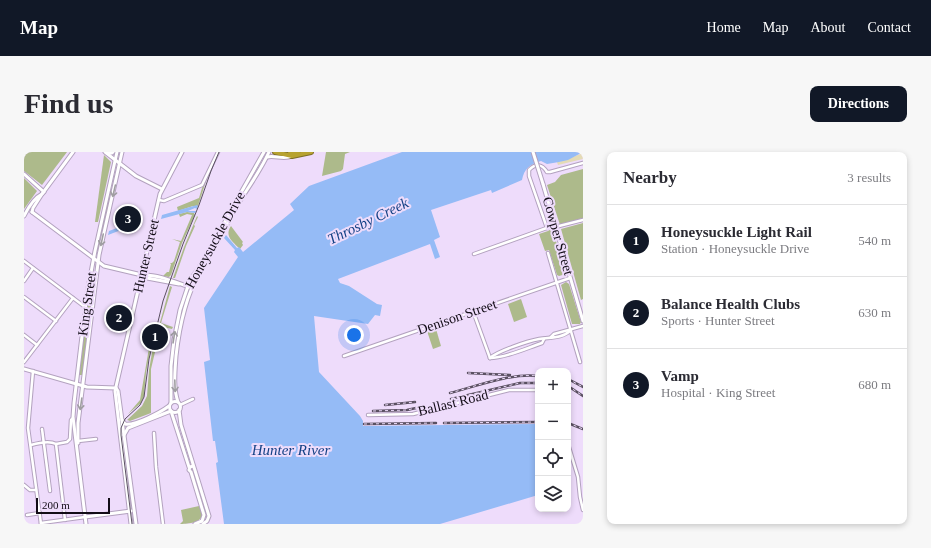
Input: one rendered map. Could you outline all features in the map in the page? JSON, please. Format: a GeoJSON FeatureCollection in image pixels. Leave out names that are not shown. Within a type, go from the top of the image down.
{"type":"FeatureCollection","features":[{"type":"Feature","properties":{"kind":"highway"},"geometry":{"type":"LineString","coordinates":[[275,152],[291,154],[311,152]]}},
{"type":"Feature","properties":{"kind":"highway"},"geometry":{"type":"LineString","coordinates":[[291,154],[297,152]]}},
{"type":"Feature","properties":{"kind":"main road"},"geometry":{"type":"LineString","coordinates":[[24,216],[73,152]]}},
{"type":"Feature","properties":{"kind":"main road"},"geometry":{"type":"LineString","coordinates":[[105,152],[113,152]]}},
{"type":"Feature","properties":{"kind":"main road"},"geometry":{"type":"LineString","coordinates":[[105,152],[136,176],[162,189]]}},
{"type":"Feature","properties":{"kind":"main road","name":"King Street"},"geometry":{"type":"LineString","coordinates":[[86,524],[73,417],[85,307],[93,258],[117,152]]}},
{"type":"Feature","properties":{"kind":"main road","name":"King Street"},"geometry":{"type":"LineString","coordinates":[[78,457],[78,423],[84,386],[98,262],[122,152]]}},
{"type":"Feature","properties":{"kind":"main road","name":"Hunter Street"},"geometry":{"type":"LineString","coordinates":[[131,524],[115,396],[116,388],[162,189],[182,152]]}},
{"type":"Feature","properties":{"kind":"main road","name":"Honeysuckle Drive"},"geometry":{"type":"LineString","coordinates":[[179,410],[175,387],[177,351],[182,319],[192,288],[264,152]]}},
{"type":"Feature","properties":{"kind":"main road","name":"Honeysuckle Drive"},"geometry":{"type":"LineString","coordinates":[[223,229],[269,152]]}},
{"type":"Feature","properties":{"kind":"main road","name":"Cowper Street"},"geometry":{"type":"LineString","coordinates":[[533,152],[583,321]]}},
{"type":"Feature","properties":{"kind":"main road"},"geometry":{"type":"LineString","coordinates":[[267,157],[287,158],[291,154]]}},
{"type":"Feature","properties":{"kind":"main road"},"geometry":{"type":"LineString","coordinates":[[24,174],[43,193]]}},
{"type":"Feature","properties":{"kind":"main road"},"geometry":{"type":"LineString","coordinates":[[30,210],[104,266],[171,280],[192,288]]}},
{"type":"Feature","properties":{"kind":"main road","name":"Honeysuckle Drive"},"geometry":{"type":"LineString","coordinates":[[171,411],[171,366],[179,314],[188,286],[220,235]]}},
{"type":"Feature","properties":{"kind":"main road"},"geometry":{"type":"LineString","coordinates":[[24,369],[84,386],[116,388]]}},
{"type":"Feature","properties":{"kind":"main road","name":"Hunter Street"},"geometry":{"type":"LineString","coordinates":[[116,388],[118,391],[136,524]]}},
{"type":"Feature","properties":{"kind":"main road"},"geometry":{"type":"LineString","coordinates":[[121,417],[123,423],[129,424],[164,410],[170,405],[179,404]]}},
{"type":"Feature","properties":{"kind":"main road"},"geometry":{"type":"LineString","coordinates":[[124,436],[128,428],[171,411],[175,412],[179,410],[181,426],[193,466],[204,516],[202,521],[194,524]]}},
{"type":"Feature","properties":{"kind":"main road"},"geometry":{"type":"LineString","coordinates":[[171,411],[189,470],[193,471],[209,516],[207,521],[203,524]]}},
{"type":"Feature","properties":{"kind":"main road"},"geometry":{"type":"LineString","coordinates":[[189,467],[193,466]]}},
{"type":"Feature","properties":{"kind":"main road"},"geometry":{"type":"LineString","coordinates":[[85,517],[129,511],[134,513]]}},
{"type":"Feature","properties":{"kind":"street"},"geometry":{"type":"LineString","coordinates":[[159,200],[164,201],[202,185],[218,152]]}},
{"type":"Feature","properties":{"kind":"street"},"geometry":{"type":"LineString","coordinates":[[547,228],[529,176],[529,170],[540,165],[543,166],[547,172],[550,172],[583,163]]}},
{"type":"Feature","properties":{"kind":"street"},"geometry":{"type":"LineString","coordinates":[[474,254],[547,228],[583,220]]}},
{"type":"Feature","properties":{"kind":"street","name":"Cowper Street"},"geometry":{"type":"LineString","coordinates":[[548,252],[580,362]]}},
{"type":"Feature","properties":{"kind":"street"},"geometry":{"type":"LineString","coordinates":[[24,261],[85,307]]}},
{"type":"Feature","properties":{"kind":"street"},"geometry":{"type":"LineString","coordinates":[[24,281],[33,268]]}},
{"type":"Feature","properties":{"kind":"street","name":"Denison Street"},"geometry":{"type":"LineString","coordinates":[[344,356],[570,278]]}},
{"type":"Feature","properties":{"kind":"street"},"geometry":{"type":"LineString","coordinates":[[24,297],[56,321]]}},
{"type":"Feature","properties":{"kind":"street"},"geometry":{"type":"LineString","coordinates":[[24,362],[73,298]]}},
{"type":"Feature","properties":{"kind":"street"},"geometry":{"type":"LineString","coordinates":[[473,312],[490,358]]}},
{"type":"Feature","properties":{"kind":"street"},"geometry":{"type":"LineString","coordinates":[[490,358],[494,354],[540,339],[551,337],[555,338],[583,326]]}},
{"type":"Feature","properties":{"kind":"street"},"geometry":{"type":"LineString","coordinates":[[24,335],[37,345]]}},
{"type":"Feature","properties":{"kind":"street"},"geometry":{"type":"LineString","coordinates":[[490,358],[496,358],[542,342],[544,339]]}},
{"type":"Feature","properties":{"kind":"street"},"geometry":{"type":"LineString","coordinates":[[518,346],[519,350]]}},
{"type":"Feature","properties":{"kind":"street"},"geometry":{"type":"LineString","coordinates":[[33,371],[28,431],[41,523],[85,517]]}},
{"type":"Feature","properties":{"kind":"street","name":"Ballast Road"},"geometry":{"type":"LineString","coordinates":[[368,415],[413,414],[504,391],[519,389],[535,390]]}},
{"type":"Feature","properties":{"kind":"street"},"geometry":{"type":"LineString","coordinates":[[179,404],[192,399]]}},
{"type":"Feature","properties":{"kind":"street"},"geometry":{"type":"LineString","coordinates":[[31,445],[52,442],[56,444],[67,442],[70,439],[71,420],[73,417]]}},
{"type":"Feature","properties":{"kind":"street"},"geometry":{"type":"LineString","coordinates":[[24,428],[28,431]]}},
{"type":"Feature","properties":{"kind":"street"},"geometry":{"type":"LineString","coordinates":[[42,429],[50,491]]}},
{"type":"Feature","properties":{"kind":"street"},"geometry":{"type":"LineString","coordinates":[[154,433],[157,480],[163,524]]}},
{"type":"Feature","properties":{"kind":"street"},"geometry":{"type":"LineString","coordinates":[[78,441],[96,439]]}},
{"type":"Feature","properties":{"kind":"street"},"geometry":{"type":"LineString","coordinates":[[56,444],[65,520]]}},
{"type":"Feature","properties":{"kind":"street"},"geometry":{"type":"LineString","coordinates":[[571,454],[578,477],[580,501],[583,510]]}},
{"type":"Feature","properties":{"kind":"street"},"geometry":{"type":"LineString","coordinates":[[24,485],[30,490],[36,490]]}},
{"type":"Feature","properties":{"kind":"street"},"geometry":{"type":"LineString","coordinates":[[580,501],[583,504]]}},
{"type":"Feature","properties":{"kind":"street"},"geometry":{"type":"LineString","coordinates":[[27,514],[40,513]]}},
{"type":"Feature","properties":{"kind":"green space"},"geometry":{"type":"Polygon","coordinates":[[[24,152],[67,152],[42,185],[24,171],[24,152]]]}},
{"type":"Feature","properties":{"kind":"green space"},"geometry":{"type":"Polygon","coordinates":[[[326,152],[350,152],[345,154],[343,169],[341,171],[322,176],[326,152]]]}},
{"type":"Feature","properties":{"kind":"green space"},"geometry":{"type":"Polygon","coordinates":[[[104,155],[111,162],[98,222],[95,222],[104,155]]]}},
{"type":"Feature","properties":{"kind":"green space"},"geometry":{"type":"Polygon","coordinates":[[[583,169],[583,218],[560,225],[547,185],[555,182],[561,175],[583,169]]]}},
{"type":"Feature","properties":{"kind":"green space"},"geometry":{"type":"Polygon","coordinates":[[[117,170],[98,251],[96,250],[117,170]]]}},
{"type":"Feature","properties":{"kind":"green space"},"geometry":{"type":"Polygon","coordinates":[[[209,172],[198,206],[193,206],[178,211],[177,207],[199,198],[209,172]]]}},
{"type":"Feature","properties":{"kind":"green space"},"geometry":{"type":"Polygon","coordinates":[[[24,178],[37,191],[24,209],[24,178]]]}},
{"type":"Feature","properties":{"kind":"green space"},"geometry":{"type":"Polygon","coordinates":[[[187,212],[194,213],[195,215],[182,243],[171,275],[169,277],[163,276],[169,272],[170,263],[174,261],[180,242],[172,239],[181,241],[192,215],[187,214],[180,217],[179,214],[187,212]]]}},
{"type":"Feature","properties":{"kind":"green space"},"geometry":{"type":"Polygon","coordinates":[[[197,216],[195,226],[186,246],[175,278],[173,278],[184,247],[197,216]]]}},
{"type":"Feature","properties":{"kind":"green space"},"geometry":{"type":"Polygon","coordinates":[[[583,223],[583,299],[581,300],[561,229],[583,223]]]}},
{"type":"Feature","properties":{"kind":"green space"},"geometry":{"type":"Polygon","coordinates":[[[231,226],[243,242],[240,249],[230,239],[228,233],[231,226]]]}},
{"type":"Feature","properties":{"kind":"green space"},"geometry":{"type":"Polygon","coordinates":[[[552,228],[566,274],[559,276],[557,275],[549,250],[545,251],[539,234],[552,228]]]}},
{"type":"Feature","properties":{"kind":"green space"},"geometry":{"type":"Polygon","coordinates":[[[93,275],[83,375],[79,375],[88,301],[93,275]]]}},
{"type":"Feature","properties":{"kind":"green space"},"geometry":{"type":"Polygon","coordinates":[[[566,282],[569,284],[581,322],[580,324],[572,324],[561,285],[566,282]]]}},
{"type":"Feature","properties":{"kind":"green space"},"geometry":{"type":"Polygon","coordinates":[[[170,286],[172,287],[161,323],[173,327],[172,329],[159,326],[170,286]]]}},
{"type":"Feature","properties":{"kind":"green space"},"geometry":{"type":"Polygon","coordinates":[[[521,299],[527,317],[514,322],[508,304],[521,299]]]}},
{"type":"Feature","properties":{"kind":"green space"},"geometry":{"type":"Polygon","coordinates":[[[436,329],[441,346],[433,349],[427,331],[436,329]]]}},
{"type":"Feature","properties":{"kind":"green space"},"geometry":{"type":"Polygon","coordinates":[[[147,346],[151,347],[146,373],[144,396],[141,403],[128,414],[140,400],[149,348],[147,348],[147,346]]]}},
{"type":"Feature","properties":{"kind":"green space"},"geometry":{"type":"Polygon","coordinates":[[[153,347],[156,348],[151,369],[151,413],[130,421],[127,420],[142,406],[147,396],[153,347]]]}},
{"type":"Feature","properties":{"kind":"green space"},"geometry":{"type":"Polygon","coordinates":[[[199,506],[202,516],[199,520],[192,523],[180,524],[183,521],[181,510],[199,506]]]}},
{"type":"Feature","properties":{"kind":"sand"},"geometry":{"type":"Polygon","coordinates":[[[583,153],[583,159],[558,165],[557,162],[583,153]]]}},
{"type":"Feature","properties":{"kind":"water","name":"Hunter River"},"geometry":{"type":"Polygon","coordinates":[[[402,152],[583,152],[568,160],[547,164],[541,161],[537,162],[526,170],[522,180],[492,193],[491,190],[431,210],[440,237],[434,240],[440,257],[435,259],[430,244],[338,279],[340,283],[349,286],[377,304],[382,305],[380,316],[375,315],[368,324],[314,316],[319,372],[360,416],[363,421],[363,426],[535,424],[535,496],[440,524],[224,524],[216,463],[218,462],[215,441],[213,441],[204,362],[210,360],[204,308],[238,257],[234,252],[235,250],[224,238],[226,235],[237,248],[239,247],[243,252],[294,210],[290,204],[309,186],[402,152]]]}},
{"type":"Feature","properties":{"kind":"water"},"geometry":{"type":"Polygon","coordinates":[[[197,205],[197,209],[195,208],[188,211],[196,211],[195,213],[187,212],[161,219],[162,215],[197,205]]]}},
{"type":"Feature","properties":{"kind":"water"},"geometry":{"type":"Polygon","coordinates":[[[141,219],[142,222],[108,235],[109,231],[141,219]]]}},
{"type":"Feature","properties":{"kind":"tram line"},"geometry":{"type":"LineString","coordinates":[[132,524],[121,428],[125,419],[140,405],[144,397],[149,359],[163,301],[183,244],[219,152]]}},
{"type":"Feature","properties":{"kind":"railway"},"geometry":{"type":"LineString","coordinates":[[468,373],[510,375]]}},
{"type":"Feature","properties":{"kind":"railway"},"geometry":{"type":"LineString","coordinates":[[450,393],[505,378],[516,376],[535,376]]}},
{"type":"Feature","properties":{"kind":"railway"},"geometry":{"type":"LineString","coordinates":[[571,381],[583,387]]}},
{"type":"Feature","properties":{"kind":"railway"},"geometry":{"type":"LineString","coordinates":[[451,399],[520,383],[535,383]]}},
{"type":"Feature","properties":{"kind":"railway"},"geometry":{"type":"LineString","coordinates":[[571,388],[583,396]]}},
{"type":"Feature","properties":{"kind":"railway"},"geometry":{"type":"LineString","coordinates":[[385,405],[415,402]]}},
{"type":"Feature","properties":{"kind":"railway"},"geometry":{"type":"LineString","coordinates":[[373,411],[407,410],[416,408]]}},
{"type":"Feature","properties":{"kind":"railway"},"geometry":{"type":"LineString","coordinates":[[444,423],[535,422]]}},
{"type":"Feature","properties":{"kind":"railway"},"geometry":{"type":"LineString","coordinates":[[364,424],[436,423]]}},
{"type":"Feature","properties":{"kind":"railway"},"geometry":{"type":"LineString","coordinates":[[571,424],[583,429]]}},
{"type":"Feature","properties":{"kind":"place","name":"Vamp"},"geometry":{"type":"Point","coordinates":[128,219]}},
{"type":"Feature","properties":{"kind":"place","name":"Balance Health Clubs"},"geometry":{"type":"Point","coordinates":[119,318]}},
{"type":"Feature","properties":{"kind":"place","name":"Honeysuckle Light Rail"},"geometry":{"type":"Point","coordinates":[155,337]}},
{"type":"Feature","properties":{"kind":"water label","name":"Throsby Creek"},"geometry":{"type":"Point","coordinates":[368,221]}}]}
